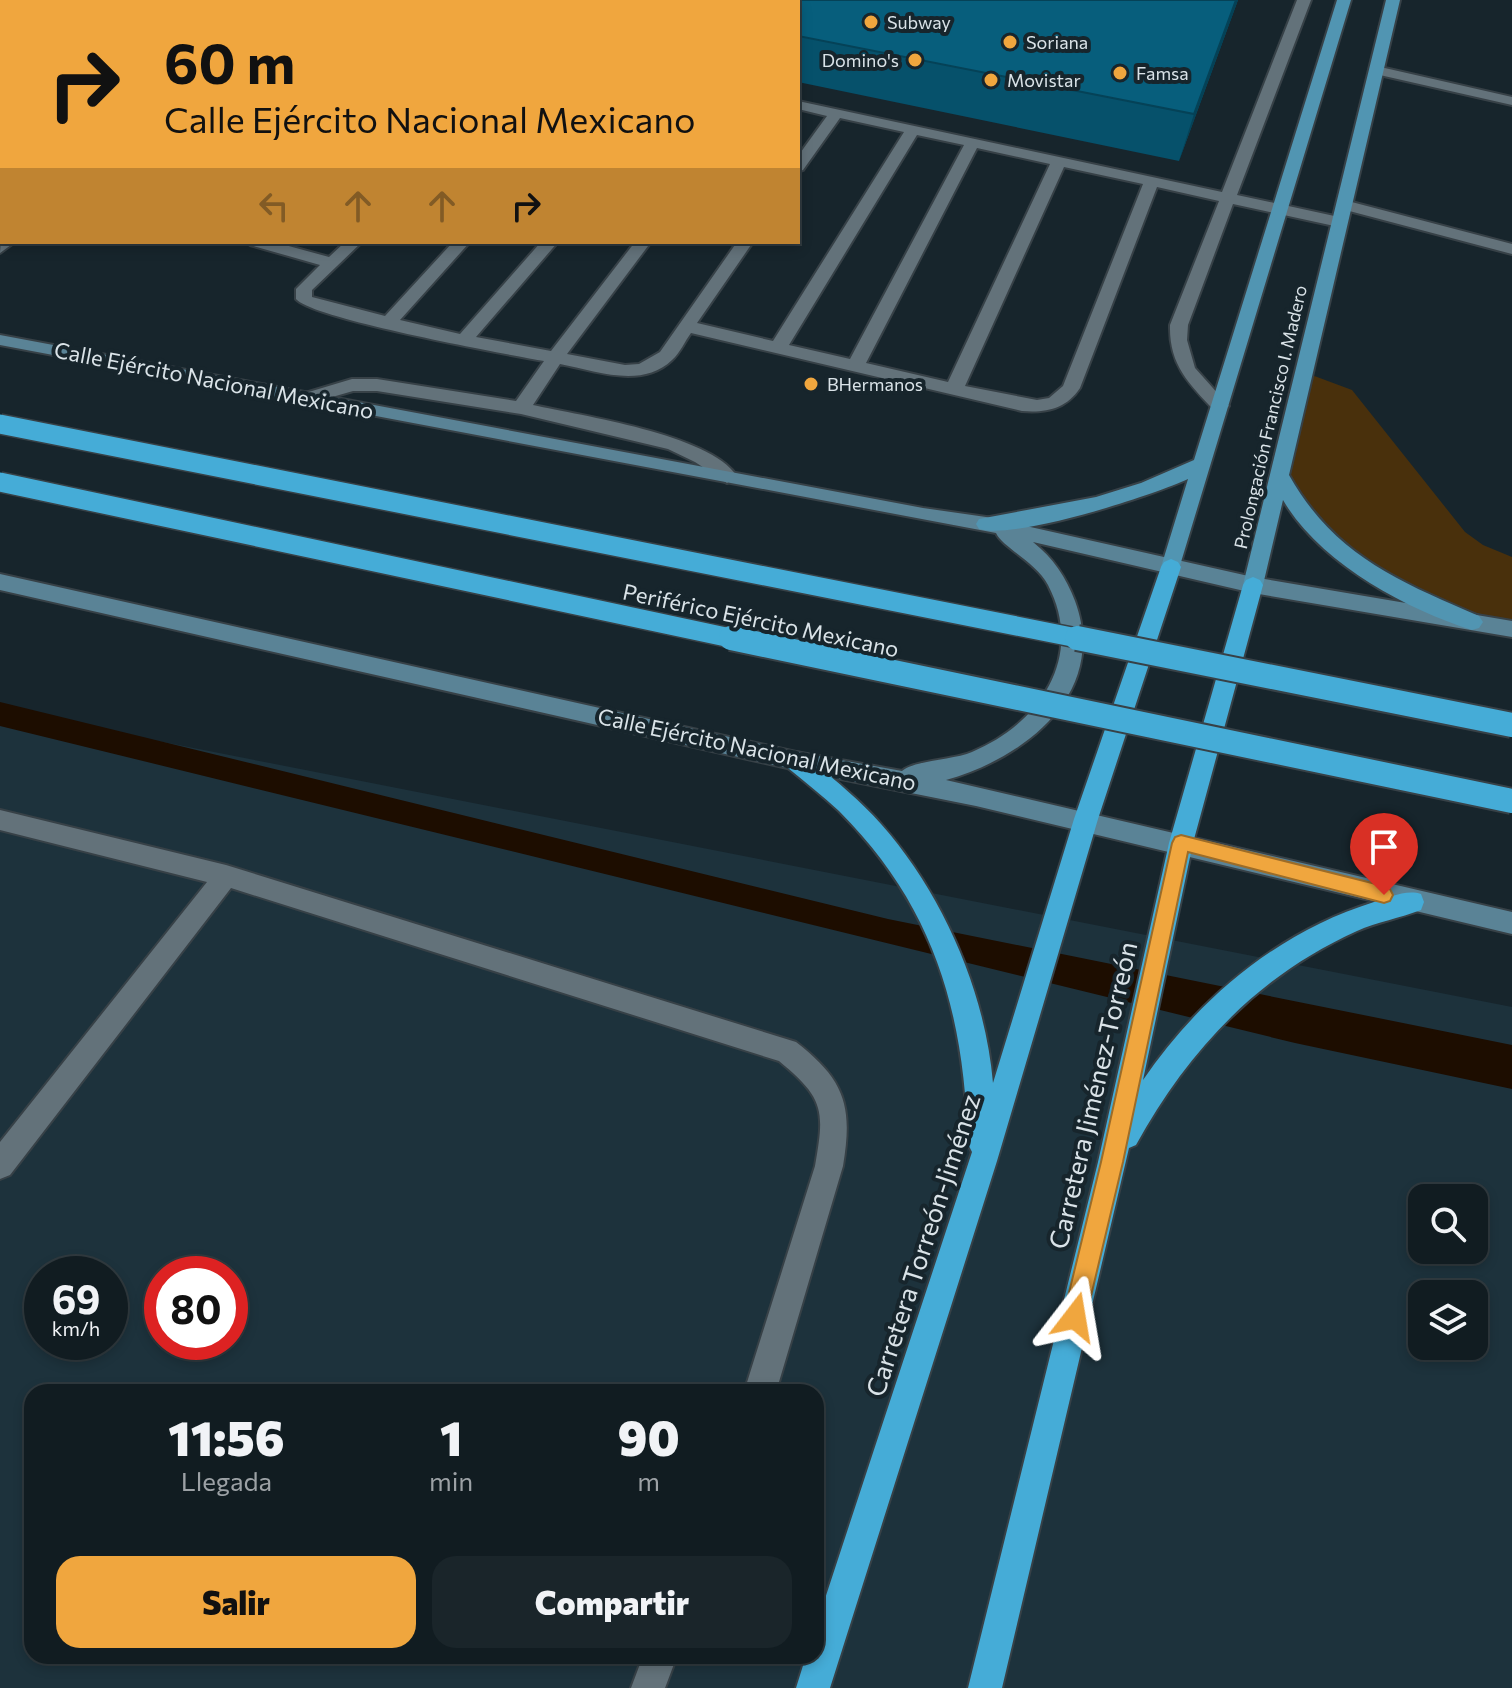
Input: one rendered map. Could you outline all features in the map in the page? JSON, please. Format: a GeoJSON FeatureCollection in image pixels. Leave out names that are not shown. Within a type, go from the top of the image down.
{"type":"FeatureCollection","features":[{"type":"Feature","properties":{"kind":"highway","name":"Periférico Ejército Mexicano"},"geometry":{"type":"LineString","coordinates":[[0,424],[1512,725]]}},
{"type":"Feature","properties":{"kind":"highway","name":"Periférico Ejército Mexicano"},"geometry":{"type":"LineString","coordinates":[[0,482],[984,693],[1512,801]]}},
{"type":"Feature","properties":{"kind":"highway","name":"Prolongación Francisco I. Madero"},"geometry":{"type":"LineString","coordinates":[[1086,819],[1171,567]]}},
{"type":"Feature","properties":{"kind":"highway","name":"Prolongación Francisco I. Madero"},"geometry":{"type":"LineString","coordinates":[[1181,843],[1253,585]]}},
{"type":"Feature","properties":{"kind":"highway"},"geometry":{"type":"LineString","coordinates":[[796,761],[849,806],[895,860],[933,923],[961,995],[979,1074],[983,1161]]}},
{"type":"Feature","properties":{"kind":"highway","name":"Carretera Torreón-Jiménez"},"geometry":{"type":"LineString","coordinates":[[824,1654],[983,1161],[1086,819]]}},
{"type":"Feature","properties":{"kind":"highway","name":"Carretera Jiménez-Torreón"},"geometry":{"type":"LineString","coordinates":[[985,1688],[1112,1162],[1181,843]]}},
{"type":"Feature","properties":{"kind":"highway"},"geometry":{"type":"LineString","coordinates":[[1112,1162],[1147,1095],[1189,1038],[1237,990],[1291,952],[1349,922],[1412,902]]}},
{"type":"Feature","properties":{"kind":"highway","name":"Carretera Torreón-Jiménez"},"geometry":{"type":"LineString","coordinates":[[813,1688],[821,1664]]}},
{"type":"Feature","properties":{"kind":"main road","name":"Prolongación Francisco I. Madero"},"geometry":{"type":"LineString","coordinates":[[1171,567],[1344,0]]}},
{"type":"Feature","properties":{"kind":"main road","name":"Prolongación Francisco I. Madero"},"geometry":{"type":"LineString","coordinates":[[1253,585],[1393,0]]}},
{"type":"Feature","properties":{"kind":"main road"},"geometry":{"type":"LineString","coordinates":[[986,524],[1104,504],[1156,487],[1201,465]]}},
{"type":"Feature","properties":{"kind":"main road"},"geometry":{"type":"LineString","coordinates":[[1279,474],[1303,516],[1344,556],[1400,591],[1472,622]]}},
{"type":"Feature","properties":{"kind":"street"},"geometry":{"type":"LineString","coordinates":[[1220,406],[1181,362],[1177,346],[1179,325],[1304,0]]}},
{"type":"Feature","properties":{"kind":"street"},"geometry":{"type":"LineString","coordinates":[[1376,70],[1512,101]]}},
{"type":"Feature","properties":{"kind":"street"},"geometry":{"type":"LineString","coordinates":[[800,105],[1339,222]]}},
{"type":"Feature","properties":{"kind":"street"},"geometry":{"type":"LineString","coordinates":[[800,164],[836,113]]}},
{"type":"Feature","properties":{"kind":"street"},"geometry":{"type":"LineString","coordinates":[[778,348],[913,130]]}},
{"type":"Feature","properties":{"kind":"street"},"geometry":{"type":"LineString","coordinates":[[856,365],[973,142]]}},
{"type":"Feature","properties":{"kind":"street"},"geometry":{"type":"LineString","coordinates":[[954,390],[1059,161]]}},
{"type":"Feature","properties":{"kind":"street"},"geometry":{"type":"LineString","coordinates":[[685,326],[954,390],[1045,407],[1059,402],[1071,388],[1152,181]]}},
{"type":"Feature","properties":{"kind":"street"},"geometry":{"type":"LineString","coordinates":[[1344,205],[1512,249]]}},
{"type":"Feature","properties":{"kind":"street"},"geometry":{"type":"LineString","coordinates":[[263,244],[332,263]]}},
{"type":"Feature","properties":{"kind":"street"},"geometry":{"type":"LineString","coordinates":[[352,244],[304,289],[304,299],[314,305],[387,324],[625,371],[643,369],[666,356],[744,244]]}},
{"type":"Feature","properties":{"kind":"street"},"geometry":{"type":"LineString","coordinates":[[387,324],[460,244]]}},
{"type":"Feature","properties":{"kind":"street"},"geometry":{"type":"LineString","coordinates":[[464,340],[548,244]]}},
{"type":"Feature","properties":{"kind":"street"},"geometry":{"type":"LineString","coordinates":[[521,408],[641,244]]}},
{"type":"Feature","properties":{"kind":"street","name":"Calle Ejército Nacional Mexicano"},"geometry":{"type":"LineString","coordinates":[[0,340],[923,515],[986,524],[1253,585],[1512,629]]}},
{"type":"Feature","properties":{"kind":"street"},"geometry":{"type":"LineString","coordinates":[[308,398],[352,385],[377,385],[521,408],[673,444],[702,457],[727,476]]}},
{"type":"Feature","properties":{"kind":"street"},"geometry":{"type":"LineString","coordinates":[[885,776],[944,771],[987,757],[1015,740],[1038,720],[1069,673],[1074,647],[1073,621],[1065,596],[1052,573],[1034,554],[986,524]]}},
{"type":"Feature","properties":{"kind":"street","name":"Calle Ejército Nacional Mexicano"},"geometry":{"type":"LineString","coordinates":[[0,582],[796,761],[885,776],[1086,819],[1412,902],[1512,923]]}},
{"type":"Feature","properties":{"kind":"street"},"geometry":{"type":"LineString","coordinates":[[0,820],[226,876],[787,1051],[816,1073],[827,1088],[834,1107],[835,1136],[825,1181],[762,1384]]}},
{"type":"Feature","properties":{"kind":"street"},"geometry":{"type":"LineString","coordinates":[[0,1165],[226,876]]}},
{"type":"Feature","properties":{"kind":"street"},"geometry":{"type":"LineString","coordinates":[[648,1688],[657,1664]]}},
{"type":"Feature","properties":{"kind":"shaded area"},"geometry":{"type":"Polygon","coordinates":[[[1309,374],[1352,390],[1465,532],[1483,545],[1512,557],[1512,620],[1471,616],[1398,585],[1322,529],[1287,473],[1309,374]]]}},
{"type":"Feature","properties":{"kind":"shaded area"},"geometry":{"type":"Polygon","coordinates":[[[0,702],[888,919],[1512,1045],[1512,1089],[1295,1043],[0,726],[0,702]]]}},
{"type":"Feature","properties":{"kind":"shaded area"},"geometry":{"type":"Polygon","coordinates":[[[0,710],[1512,1007],[1512,1688],[0,1688],[0,710]]]}},
{"type":"Feature","properties":{"kind":"building","name":"Soriana"},"geometry":{"type":"Polygon","coordinates":[[[800,0],[1236,0],[1194,114],[800,36],[800,0]]]}},
{"type":"Feature","properties":{"kind":"place","name":"Subway"},"geometry":{"type":"Point","coordinates":[871,22]}},
{"type":"Feature","properties":{"kind":"place","name":"Soriana"},"geometry":{"type":"Point","coordinates":[1010,42]}},
{"type":"Feature","properties":{"kind":"place","name":"Domino's"},"geometry":{"type":"Point","coordinates":[915,60]}},
{"type":"Feature","properties":{"kind":"place","name":"Famsa"},"geometry":{"type":"Point","coordinates":[1120,73]}},
{"type":"Feature","properties":{"kind":"place","name":"Movistar"},"geometry":{"type":"Point","coordinates":[991,80]}},
{"type":"Feature","properties":{"kind":"place","name":"BHermanos"},"geometry":{"type":"Point","coordinates":[811,384]}},
{"type":"Feature","properties":{"kind":"route"},"geometry":{"type":"LineString","coordinates":[[1075,1317],[1181,843],[1384,895]]}}]}
